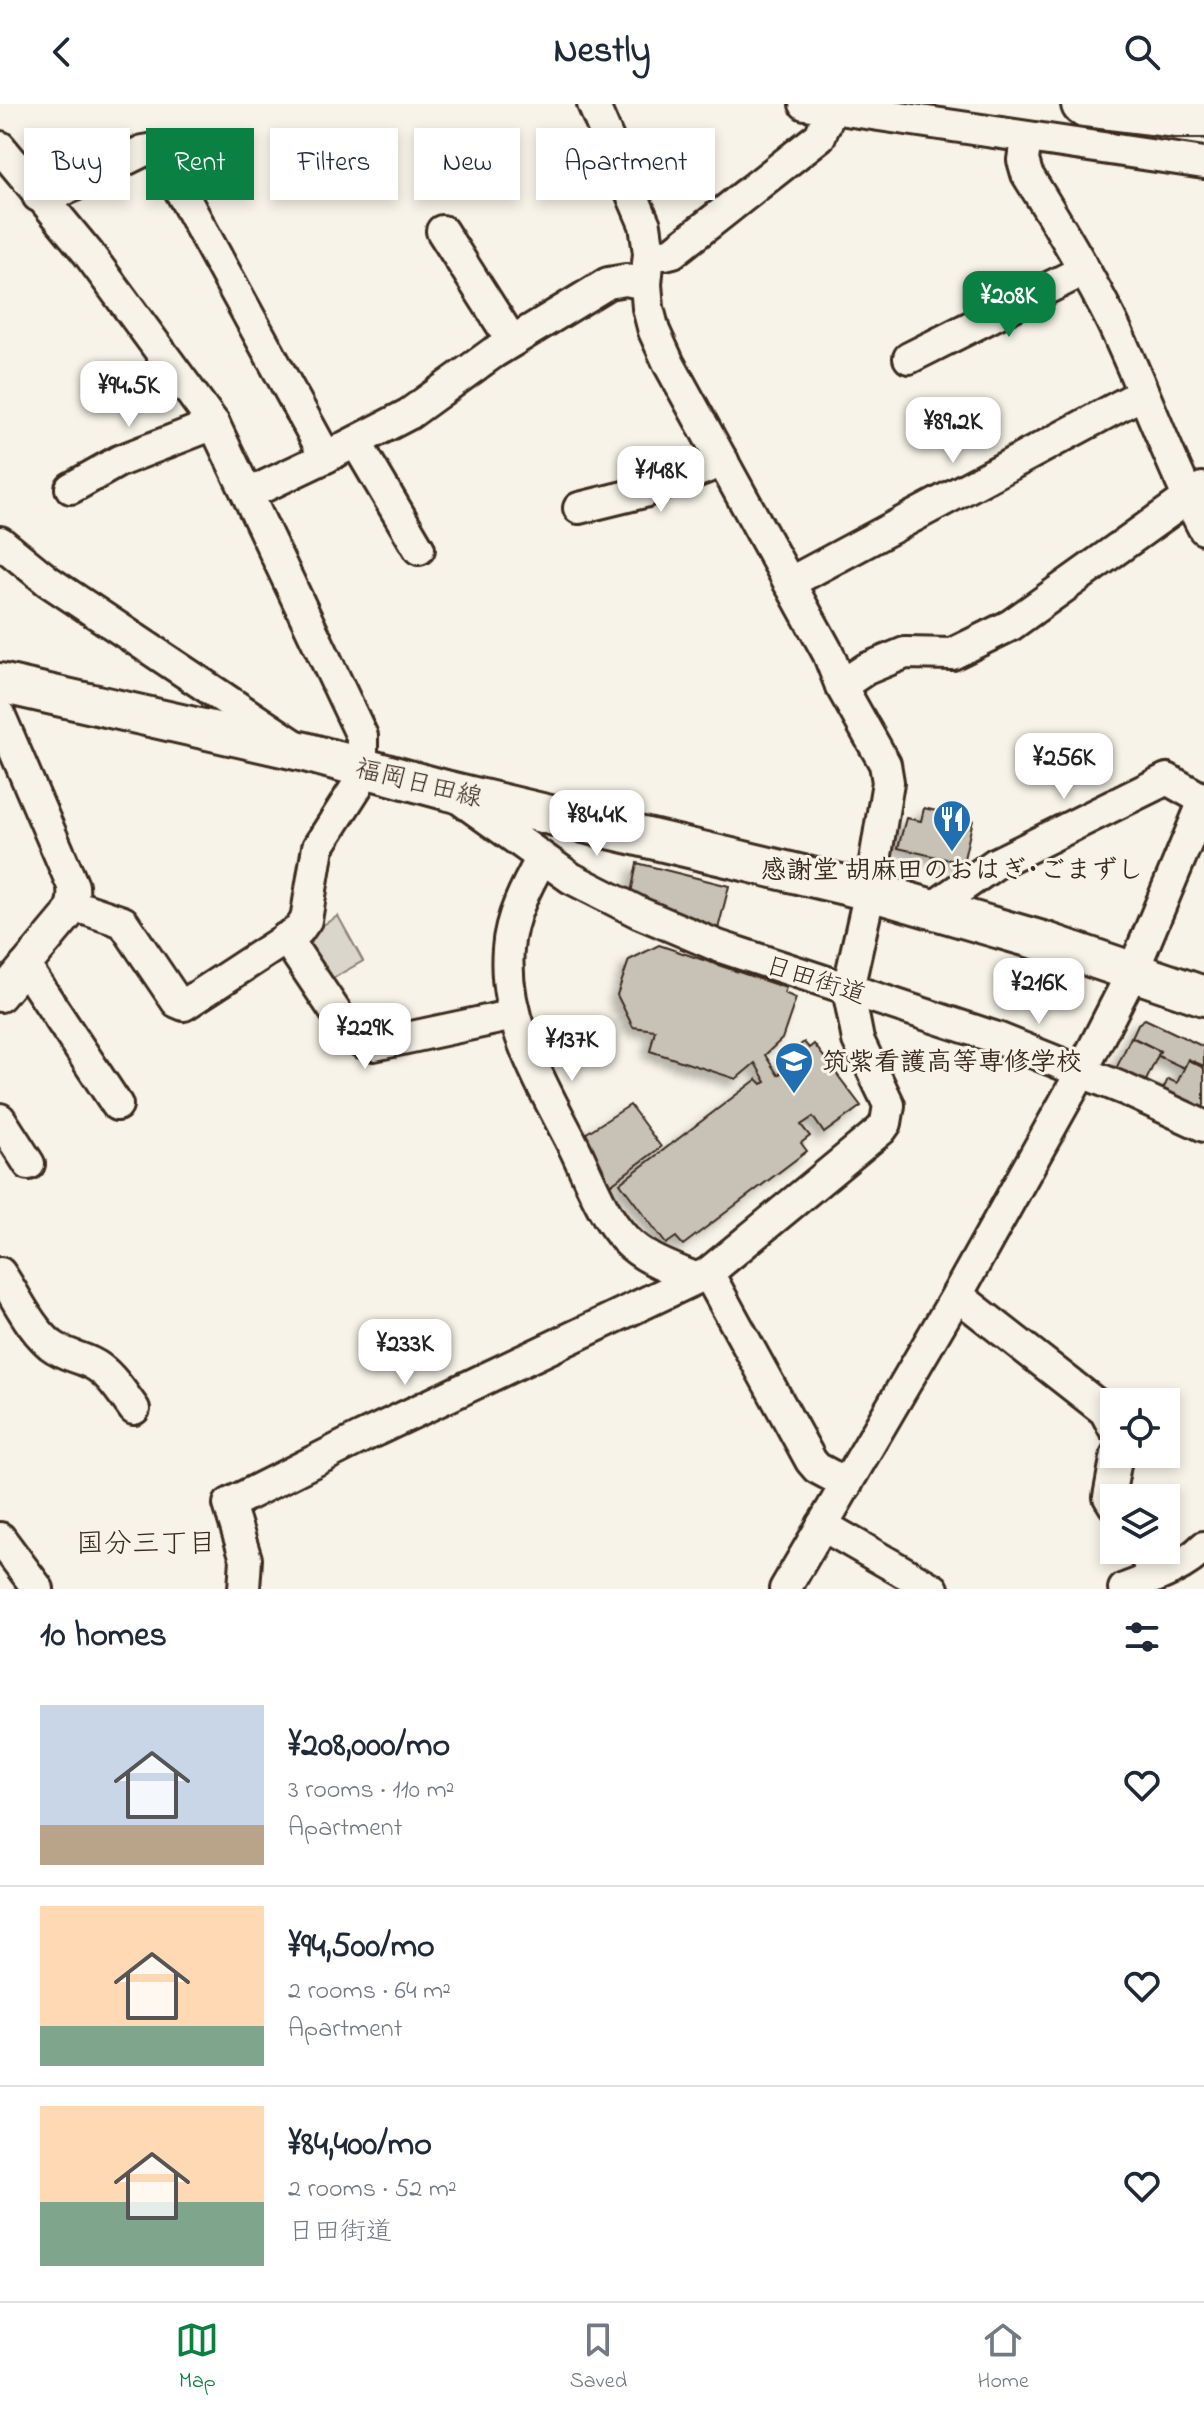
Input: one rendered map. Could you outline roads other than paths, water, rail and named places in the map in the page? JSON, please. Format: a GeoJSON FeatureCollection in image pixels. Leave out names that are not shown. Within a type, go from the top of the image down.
{"type":"FeatureCollection","features":[{"type":"Feature","properties":{"kind":"highway"},"geometry":{"type":"LineString","coordinates":[[1084,104],[1175,115],[1204,115]]}},
{"type":"Feature","properties":{"kind":"main road","name":"福岡日田線"},"geometry":{"type":"LineString","coordinates":[[0,683],[305,752],[449,791],[870,891],[1133,971],[1204,996]]}},
{"type":"Feature","properties":{"kind":"street"},"geometry":{"type":"LineString","coordinates":[[244,1589],[246,1559],[229,1504],[362,1437],[701,1276],[886,1123],[889,1105],[858,1040],[848,989],[870,891],[888,782],[885,764],[654,331],[648,308],[646,284],[649,253],[645,225],[593,104]]}},
{"type":"Feature","properties":{"kind":"street"},"geometry":{"type":"LineString","coordinates":[[649,253],[673,252],[820,136],[818,106],[1204,163]]}},
{"type":"Feature","properties":{"kind":"street"},"geometry":{"type":"LineString","coordinates":[[1026,139],[1023,160],[1027,174],[1112,323],[1142,394],[1196,493],[1204,529]]}},
{"type":"Feature","properties":{"kind":"street"},"geometry":{"type":"LineString","coordinates":[[0,147],[24,178]]}},
{"type":"Feature","properties":{"kind":"street"},"geometry":{"type":"LineString","coordinates":[[130,157],[155,149],[326,457]]}},
{"type":"Feature","properties":{"kind":"street"},"geometry":{"type":"LineString","coordinates":[[42,200],[88,253],[214,424],[362,736],[362,768],[351,798],[318,847],[306,920],[299,930],[184,1005],[177,1002],[123,922],[73,905]]}},
{"type":"Feature","properties":{"kind":"street"},"geometry":{"type":"LineString","coordinates":[[442,231],[512,341]]}},
{"type":"Feature","properties":{"kind":"street"},"geometry":{"type":"LineString","coordinates":[[909,358],[1084,270]]}},
{"type":"Feature","properties":{"kind":"street"},"geometry":{"type":"LineString","coordinates":[[248,494],[409,414],[512,341],[608,283],[626,280],[646,284]]}},
{"type":"Feature","properties":{"kind":"street"},"geometry":{"type":"LineString","coordinates":[[789,583],[1142,394]]}},
{"type":"Feature","properties":{"kind":"street"},"geometry":{"type":"LineString","coordinates":[[71,488],[119,461],[214,424]]}},
{"type":"Feature","properties":{"kind":"street"},"geometry":{"type":"LineString","coordinates":[[356,442],[419,549]]}},
{"type":"Feature","properties":{"kind":"street"},"geometry":{"type":"LineString","coordinates":[[579,508],[644,492],[723,461]]}},
{"type":"Feature","properties":{"kind":"street"},"geometry":{"type":"LineString","coordinates":[[841,686],[866,669],[905,653],[952,654],[1011,625],[1196,493]]}},
{"type":"Feature","properties":{"kind":"street"},"geometry":{"type":"LineString","coordinates":[[0,542],[48,581],[305,752]]}},
{"type":"Feature","properties":{"kind":"street"},"geometry":{"type":"LineString","coordinates":[[0,716],[73,886],[73,905],[67,916],[0,996]]}},
{"type":"Feature","properties":{"kind":"street"},"geometry":{"type":"LineString","coordinates":[[785,1589],[957,1295],[1081,1073],[1133,971],[1204,800],[1167,779],[995,864],[932,908]]}},
{"type":"Feature","properties":{"kind":"street","name":"日田街道"},"geometry":{"type":"LineString","coordinates":[[449,791],[571,878],[640,913],[705,941],[997,1038],[1124,1089],[1204,1126]]}},
{"type":"Feature","properties":{"kind":"street"},"geometry":{"type":"LineString","coordinates":[[542,858],[527,884],[508,947],[510,996],[524,1045],[612,1222],[638,1251],[701,1276],[811,1461],[817,1468],[847,1484]]}},
{"type":"Feature","properties":{"kind":"street"},"geometry":{"type":"LineString","coordinates":[[286,938],[349,1032],[362,1042],[374,1045],[514,1015]]}},
{"type":"Feature","properties":{"kind":"street"},"geometry":{"type":"LineString","coordinates":[[25,966],[117,1105]]}},
{"type":"Feature","properties":{"kind":"street"},"geometry":{"type":"LineString","coordinates":[[0,1119],[29,1164]]}},
{"type":"Feature","properties":{"kind":"street"},"geometry":{"type":"LineString","coordinates":[[0,1273],[49,1343],[67,1355],[92,1363],[110,1377],[134,1409]]}},
{"type":"Feature","properties":{"kind":"street"},"geometry":{"type":"LineString","coordinates":[[957,1295],[1100,1407]]}},
{"type":"Feature","properties":{"kind":"street"},"geometry":{"type":"LineString","coordinates":[[822,1525],[933,1589]]}},
{"type":"Feature","properties":{"kind":"street"},"geometry":{"type":"LineString","coordinates":[[0,1538],[38,1589]]}},
{"type":"Feature","properties":{"kind":"street"},"geometry":{"type":"LineString","coordinates":[[1124,1589],[1193,1559],[1204,1547]]}},
{"type":"Feature","properties":{"kind":"street"},"geometry":{"type":"LineString","coordinates":[[1150,1564],[1157,1576]]}},
{"type":"Feature","properties":{"kind":"place","name":"感謝堂 胡麻田のおはぎ･ごまずし"},"geometry":{"type":"Point","coordinates":[952,853]}},
{"type":"Feature","properties":{"kind":"place","name":"筑紫看護高等専修学校"},"geometry":{"type":"Point","coordinates":[794,1095]}},
{"type":"Feature","properties":{"kind":"district","name":"国分三丁目"},"geometry":{"type":"Point","coordinates":[146,1542]}}]}
